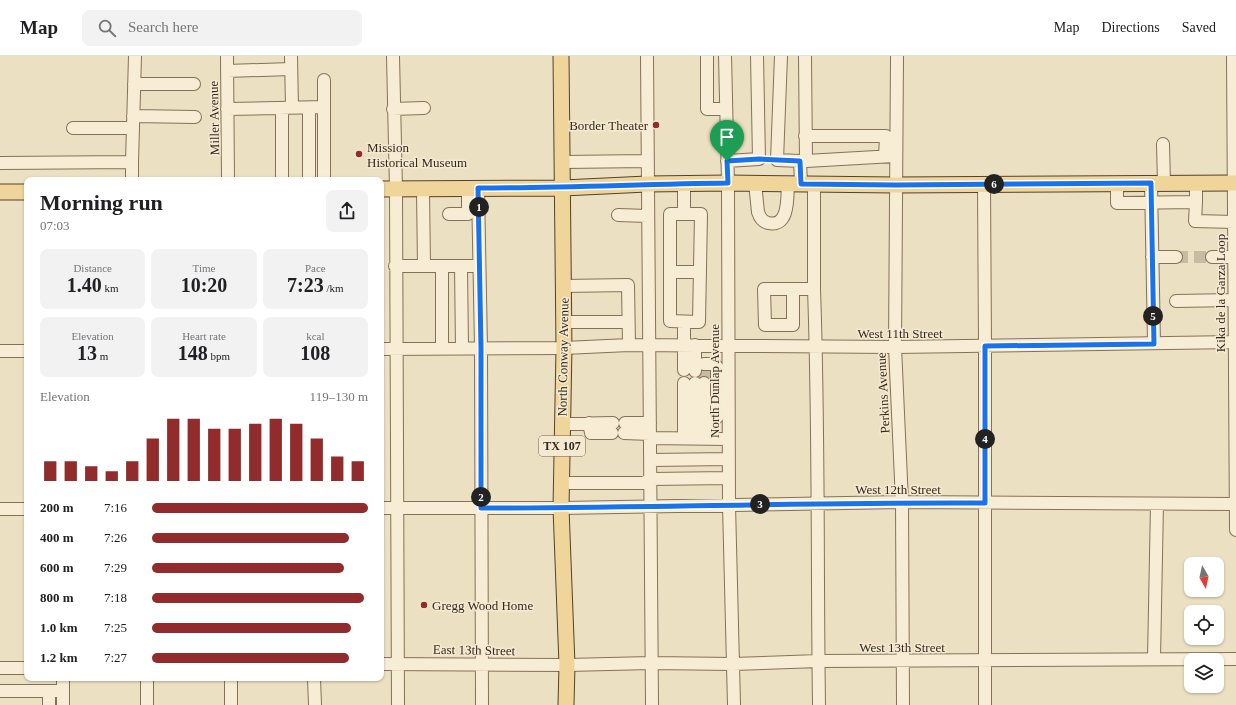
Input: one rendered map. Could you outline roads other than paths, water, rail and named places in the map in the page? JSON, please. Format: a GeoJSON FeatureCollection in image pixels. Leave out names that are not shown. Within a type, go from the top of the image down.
{"type":"FeatureCollection","features":[{"type":"Feature","properties":{"kind":"main road","name":"North Conway Avenue"},"geometry":{"type":"LineString","coordinates":[[561,56],[564,286],[561,508],[567,665],[566,705]]}},
{"type":"Feature","properties":{"kind":"main road"},"geometry":{"type":"LineString","coordinates":[[388,189],[563,188],[684,183],[896,185],[1235,183]]}},
{"type":"Feature","properties":{"kind":"main road"},"geometry":{"type":"LineString","coordinates":[[0,192],[24,192]]}},
{"type":"Feature","properties":{"kind":"street"},"geometry":{"type":"LineString","coordinates":[[132,177],[135,56]]}},
{"type":"Feature","properties":{"kind":"street","name":"Miller Avenue"},"geometry":{"type":"LineString","coordinates":[[227,56],[228,177]]}},
{"type":"Feature","properties":{"kind":"street"},"geometry":{"type":"LineString","coordinates":[[282,177],[287,108],[292,69],[291,56]]}},
{"type":"Feature","properties":{"kind":"street"},"geometry":{"type":"LineString","coordinates":[[393,56],[393,109],[388,189],[395,266],[398,705]]}},
{"type":"Feature","properties":{"kind":"street"},"geometry":{"type":"LineString","coordinates":[[647,56],[652,705]]}},
{"type":"Feature","properties":{"kind":"street"},"geometry":{"type":"LineString","coordinates":[[707,56],[707,110],[726,109]]}},
{"type":"Feature","properties":{"kind":"street","name":"North Dunlap Avenue"},"geometry":{"type":"LineString","coordinates":[[725,56],[728,183],[728,478],[734,705]]}},
{"type":"Feature","properties":{"kind":"street"},"geometry":{"type":"LineString","coordinates":[[757,56],[759,159]]}},
{"type":"Feature","properties":{"kind":"street"},"geometry":{"type":"LineString","coordinates":[[777,160],[781,56]]}},
{"type":"Feature","properties":{"kind":"street"},"geometry":{"type":"LineString","coordinates":[[805,56],[805,136],[801,184],[814,289],[816,346],[819,705]]}},
{"type":"Feature","properties":{"kind":"street","name":"Perkins Avenue"},"geometry":{"type":"LineString","coordinates":[[897,56],[891,156],[896,185],[895,347],[902,502],[903,705]]}},
{"type":"Feature","properties":{"kind":"street","name":"Kika de la Garza Loop"},"geometry":{"type":"LineString","coordinates":[[1233,56],[1236,530]]}},
{"type":"Feature","properties":{"kind":"street"},"geometry":{"type":"LineString","coordinates":[[227,70],[292,69]]}},
{"type":"Feature","properties":{"kind":"street"},"geometry":{"type":"LineString","coordinates":[[324,80],[324,177]]}},
{"type":"Feature","properties":{"kind":"street"},"geometry":{"type":"LineString","coordinates":[[134,84],[194,84]]}},
{"type":"Feature","properties":{"kind":"street"},"geometry":{"type":"LineString","coordinates":[[309,108],[309,177]]}},
{"type":"Feature","properties":{"kind":"street"},"geometry":{"type":"LineString","coordinates":[[228,109],[324,108]]}},
{"type":"Feature","properties":{"kind":"street"},"geometry":{"type":"LineString","coordinates":[[393,109],[424,108]]}},
{"type":"Feature","properties":{"kind":"street"},"geometry":{"type":"LineString","coordinates":[[73,128],[195,117]]}},
{"type":"Feature","properties":{"kind":"street"},"geometry":{"type":"LineString","coordinates":[[727,161],[759,159],[803,161],[891,156],[886,136],[805,136]]}},
{"type":"Feature","properties":{"kind":"street"},"geometry":{"type":"LineString","coordinates":[[1154,344],[1151,202],[1157,183],[1164,144]]}},
{"type":"Feature","properties":{"kind":"street"},"geometry":{"type":"LineString","coordinates":[[563,162],[647,161]]}},
{"type":"Feature","properties":{"kind":"street"},"geometry":{"type":"LineString","coordinates":[[0,163],[132,162]]}},
{"type":"Feature","properties":{"kind":"street"},"geometry":{"type":"LineString","coordinates":[[684,183],[684,214]]}},
{"type":"Feature","properties":{"kind":"street"},"geometry":{"type":"LineString","coordinates":[[755,183],[759,216],[762,220],[771,223],[779,221],[785,214],[801,184]]}},
{"type":"Feature","properties":{"kind":"street"},"geometry":{"type":"LineString","coordinates":[[1196,183],[1195,221],[1234,222]]}},
{"type":"Feature","properties":{"kind":"street"},"geometry":{"type":"LineString","coordinates":[[984,184],[985,705]]}},
{"type":"Feature","properties":{"kind":"street"},"geometry":{"type":"LineString","coordinates":[[1117,184],[1117,203],[1196,202]]}},
{"type":"Feature","properties":{"kind":"street"},"geometry":{"type":"LineString","coordinates":[[449,214],[468,214],[473,188]]}},
{"type":"Feature","properties":{"kind":"street"},"geometry":{"type":"LineString","coordinates":[[473,188],[479,266],[481,348],[482,705]]}},
{"type":"Feature","properties":{"kind":"street"},"geometry":{"type":"LineString","coordinates":[[423,190],[424,266]]}},
{"type":"Feature","properties":{"kind":"street"},"geometry":{"type":"LineString","coordinates":[[670,214],[684,214],[700,214],[699,322],[670,321],[670,214]]}},
{"type":"Feature","properties":{"kind":"street"},"geometry":{"type":"LineString","coordinates":[[618,216],[648,216]]}},
{"type":"Feature","properties":{"kind":"street"},"geometry":{"type":"LineString","coordinates":[[1152,256],[1176,257]]}},
{"type":"Feature","properties":{"kind":"street"},"geometry":{"type":"LineString","coordinates":[[1212,257],[1234,257]]}},
{"type":"Feature","properties":{"kind":"street"},"geometry":{"type":"LineString","coordinates":[[395,266],[479,266]]}},
{"type":"Feature","properties":{"kind":"street"},"geometry":{"type":"LineString","coordinates":[[442,266],[442,348]]}},
{"type":"Feature","properties":{"kind":"street"},"geometry":{"type":"LineString","coordinates":[[461,266],[462,348]]}},
{"type":"Feature","properties":{"kind":"street"},"geometry":{"type":"LineString","coordinates":[[670,272],[700,272]]}},
{"type":"Feature","properties":{"kind":"street"},"geometry":{"type":"LineString","coordinates":[[564,286],[628,285],[629,345]]}},
{"type":"Feature","properties":{"kind":"street"},"geometry":{"type":"LineString","coordinates":[[793,289],[793,325],[765,325],[764,289],[793,289],[814,289]]}},
{"type":"Feature","properties":{"kind":"street"},"geometry":{"type":"LineString","coordinates":[[1176,300],[1234,300]]}},
{"type":"Feature","properties":{"kind":"street"},"geometry":{"type":"LineString","coordinates":[[564,322],[628,322]]}},
{"type":"Feature","properties":{"kind":"street"},"geometry":{"type":"LineString","coordinates":[[684,322],[694,345],[697,369]]}},
{"type":"Feature","properties":{"kind":"street"},"geometry":{"type":"LineString","coordinates":[[778,346],[779,325]]}},
{"type":"Feature","properties":{"kind":"street","name":"West 11th Street"},"geometry":{"type":"LineString","coordinates":[[384,349],[564,348],[629,345],[895,347],[1235,342]]}},
{"type":"Feature","properties":{"kind":"street"},"geometry":{"type":"LineString","coordinates":[[694,345],[697,369]]}},
{"type":"Feature","properties":{"kind":"street"},"geometry":{"type":"LineString","coordinates":[[0,351],[24,351]]}},
{"type":"Feature","properties":{"kind":"street"},"geometry":{"type":"LineString","coordinates":[[697,369],[714,364],[717,367],[717,417],[697,436]]}},
{"type":"Feature","properties":{"kind":"street"},"geometry":{"type":"LineString","coordinates":[[694,383],[697,436]]}},
{"type":"Feature","properties":{"kind":"street"},"geometry":{"type":"LineString","coordinates":[[563,424],[588,423],[650,432],[728,439]]}},
{"type":"Feature","properties":{"kind":"street"},"geometry":{"type":"LineString","coordinates":[[650,460],[728,459]]}},
{"type":"Feature","properties":{"kind":"street"},"geometry":{"type":"LineString","coordinates":[[562,483],[644,483],[651,479],[728,478]]}},
{"type":"Feature","properties":{"kind":"street","name":"West 12th Street"},"geometry":{"type":"LineString","coordinates":[[384,508],[561,508],[902,502],[1236,504]]}},
{"type":"Feature","properties":{"kind":"street"},"geometry":{"type":"LineString","coordinates":[[1154,659],[1156,504]]}},
{"type":"Feature","properties":{"kind":"street"},"geometry":{"type":"LineString","coordinates":[[0,509],[24,509]]}},
{"type":"Feature","properties":{"kind":"street","name":"West 13th Street"},"geometry":{"type":"LineString","coordinates":[[567,665],[651,663],[733,664],[818,661],[1236,659]]}},
{"type":"Feature","properties":{"kind":"street","name":"East 13th Street"},"geometry":{"type":"LineString","coordinates":[[384,664],[567,665]]}},
{"type":"Feature","properties":{"kind":"street"},"geometry":{"type":"LineString","coordinates":[[0,668],[24,668]]}},
{"type":"Feature","properties":{"kind":"street"},"geometry":{"type":"LineString","coordinates":[[63,681],[63,705]]}},
{"type":"Feature","properties":{"kind":"street"},"geometry":{"type":"LineString","coordinates":[[147,681],[147,705]]}},
{"type":"Feature","properties":{"kind":"street"},"geometry":{"type":"LineString","coordinates":[[231,681],[231,705]]}},
{"type":"Feature","properties":{"kind":"street"},"geometry":{"type":"LineString","coordinates":[[314,681],[315,705]]}},
{"type":"Feature","properties":{"kind":"street"},"geometry":{"type":"LineString","coordinates":[[0,691],[63,691]]}},
{"type":"Feature","properties":{"kind":"street"},"geometry":{"type":"LineString","coordinates":[[49,691],[49,705]]}},
{"type":"Feature","properties":{"kind":"tunnel"},"geometry":{"type":"LineString","coordinates":[[1176,257],[1212,257]]}},
{"type":"Feature","properties":{"kind":"tunnel"},"geometry":{"type":"LineString","coordinates":[[704,370],[704,383]]}},
{"type":"Feature","properties":{"kind":"place","name":"Border Theater"},"geometry":{"type":"Point","coordinates":[656,125]}},
{"type":"Feature","properties":{"kind":"place","name":"Mission Historical Museum"},"geometry":{"type":"Point","coordinates":[359,154]}},
{"type":"Feature","properties":{"kind":"place","name":"Gregg Wood Home"},"geometry":{"type":"Point","coordinates":[424,605]}}]}
